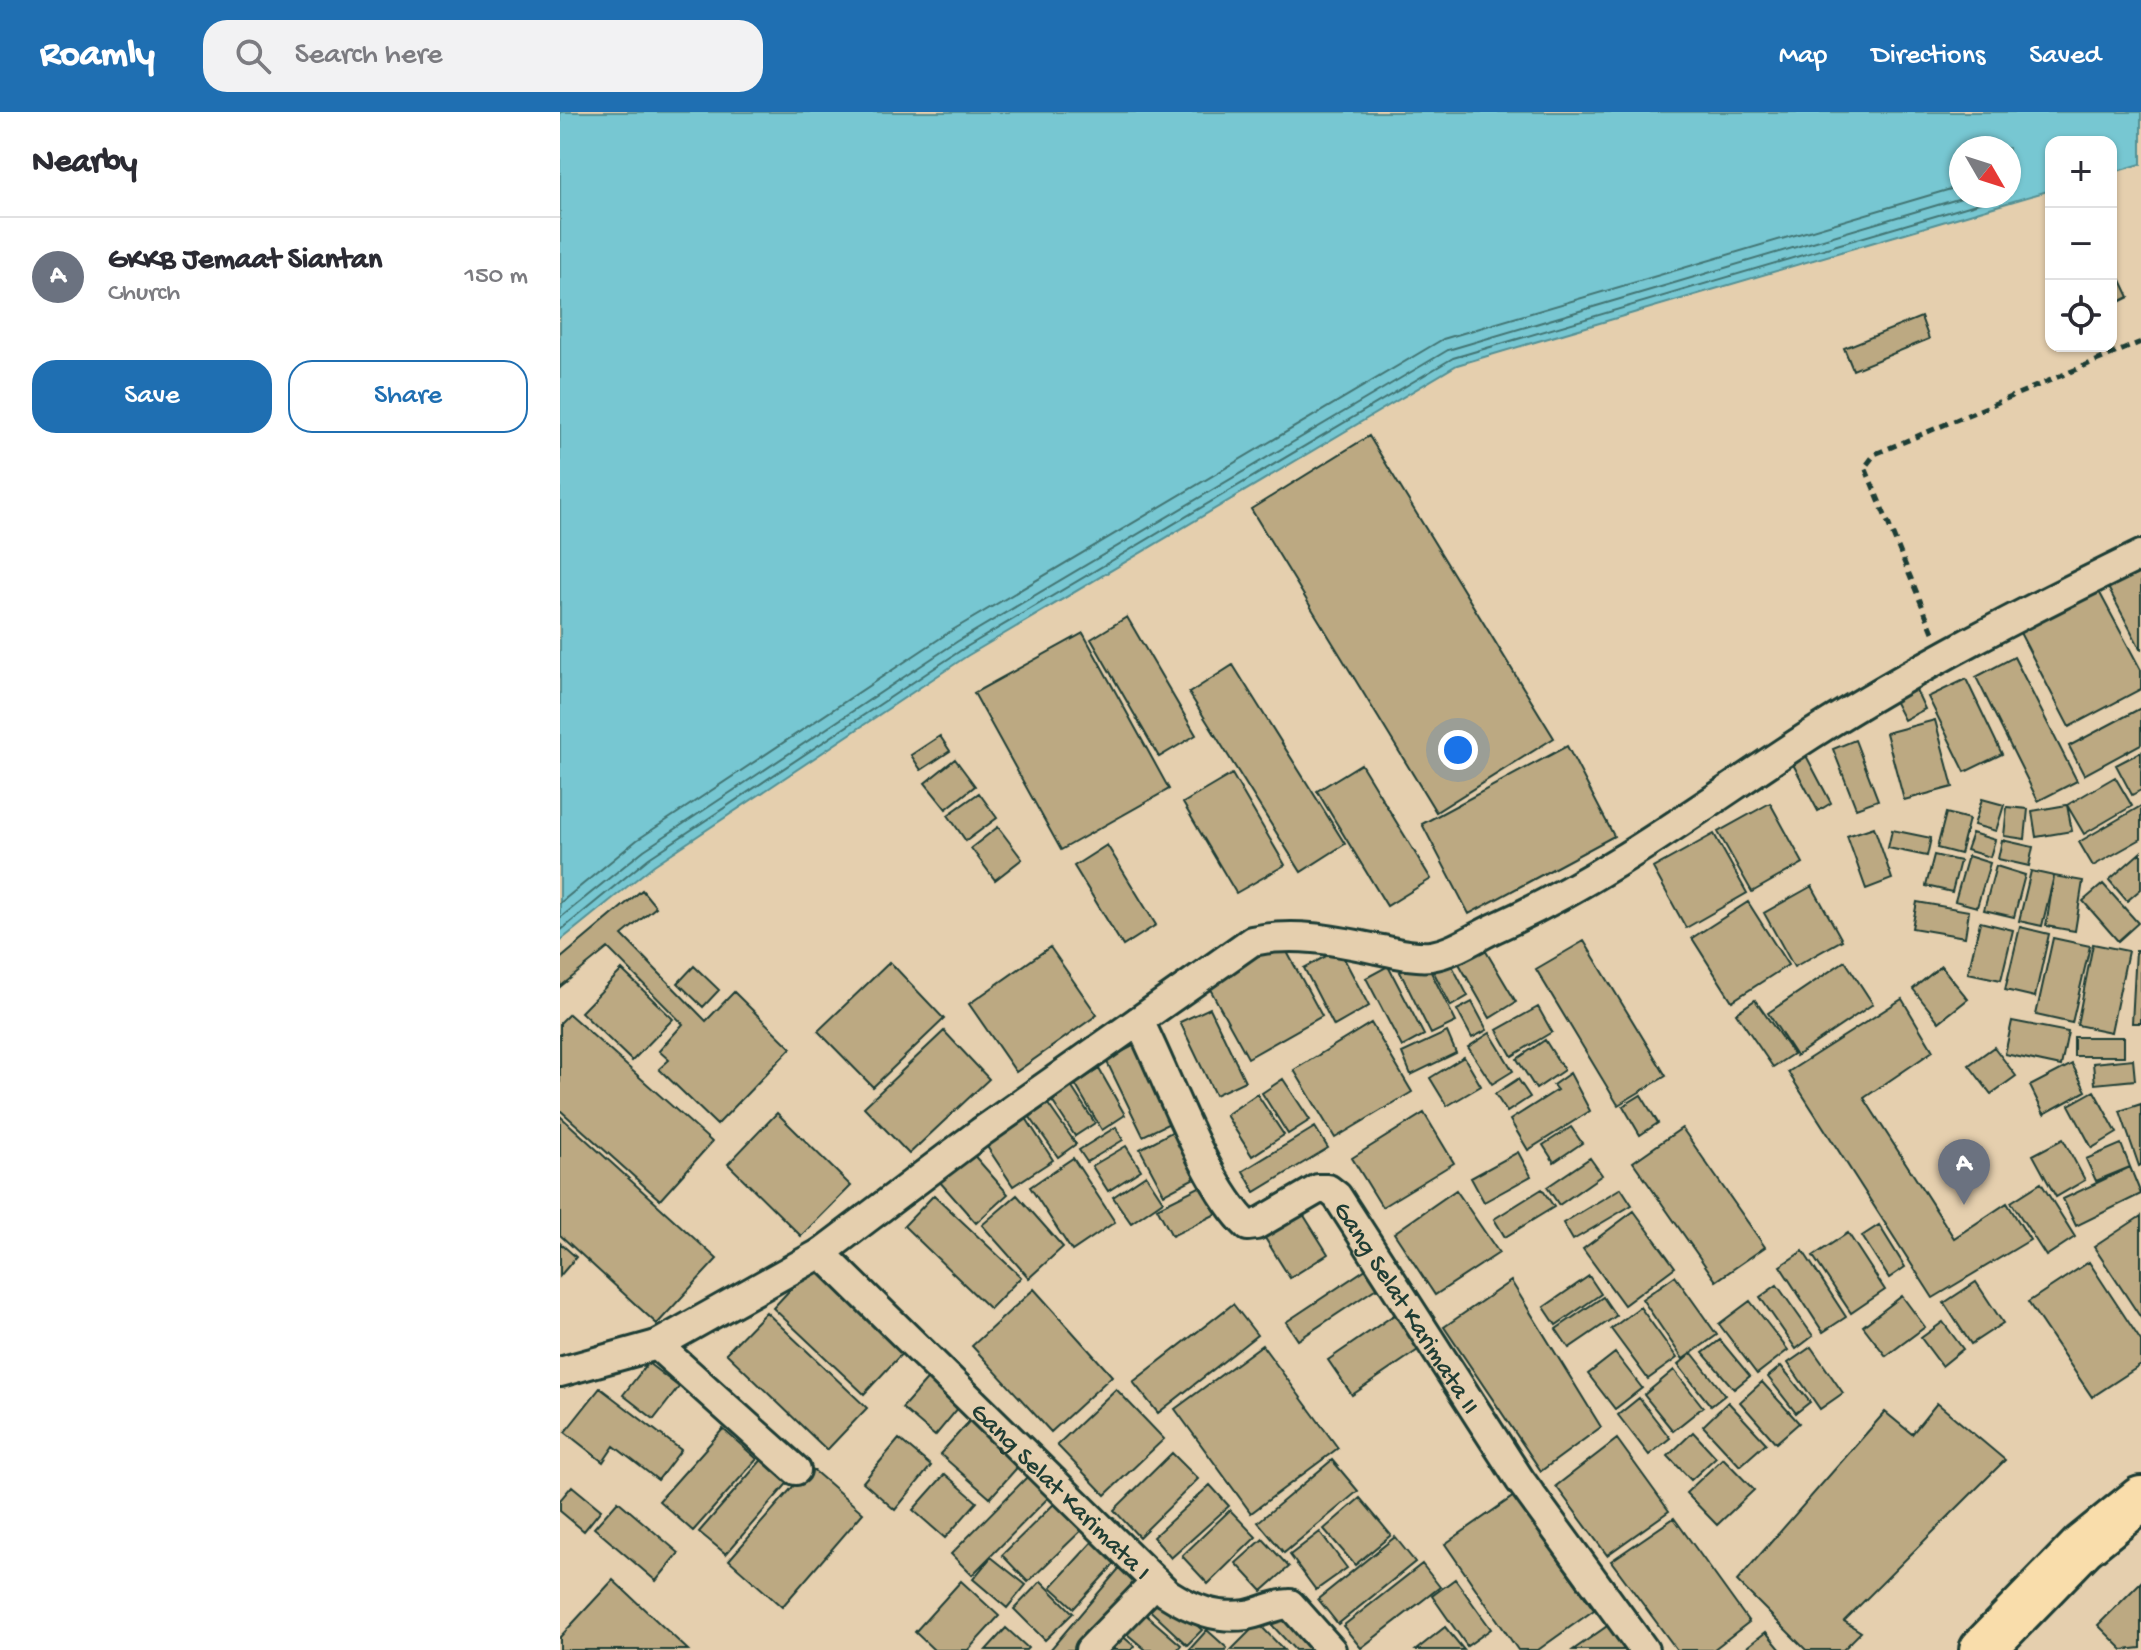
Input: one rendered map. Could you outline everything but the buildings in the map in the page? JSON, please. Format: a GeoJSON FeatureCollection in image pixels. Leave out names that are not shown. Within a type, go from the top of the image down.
{"type":"FeatureCollection","features":[{"type":"Feature","properties":{"kind":"highway"},"geometry":{"type":"LineString","coordinates":[[1982,1650],[2083,1546],[2141,1499]]}},
{"type":"Feature","properties":{"kind":"street"},"geometry":{"type":"LineString","coordinates":[[560,1372],[657,1345],[821,1253],[981,1132],[1252,941],[1280,935],[1304,936],[1404,955],[1431,956],[1463,943],[1539,908],[1633,854],[1813,733],[1942,655],[2141,555]]}},
{"type":"Feature","properties":{"kind":"street","name":"Gang Selat Karimata II"},"geometry":{"type":"LineString","coordinates":[[1139,1021],[1199,1149],[1238,1216],[1248,1226],[1256,1225],[1318,1189],[1328,1189],[1337,1196],[1520,1480],[1644,1650]]}},
{"type":"Feature","properties":{"kind":"street","name":"Gang Selat Karimata I"},"geometry":{"type":"LineString","coordinates":[[821,1253],[1156,1582],[1194,1610],[1218,1615],[1247,1615],[1290,1604],[1331,1650]]}},
{"type":"Feature","properties":{"kind":"street"},"geometry":{"type":"LineString","coordinates":[[657,1345],[796,1470]]}},
{"type":"Feature","properties":{"kind":"street"},"geometry":{"type":"LineString","coordinates":[[1090,1650],[1156,1582]]}},
{"type":"Feature","properties":{"kind":"path"},"geometry":{"type":"LineString","coordinates":[[1942,655],[1865,467],[1875,454],[2141,342]]}},
{"type":"Feature","properties":{"kind":"water"},"geometry":{"type":"Polygon","coordinates":[[[560,112],[2141,112],[2141,164],[2117,171],[2117,136],[2045,136],[2045,192],[2021,199],[2021,136],[1949,136],[1949,208],[1990,208],[1457,365],[967,656],[654,865],[560,941],[560,112]]]}},
{"type":"Feature","properties":{"kind":"place","name":"GKKB Jemaat Siantan"},"geometry":{"type":"Point","coordinates":[1964,1205]}}]}
